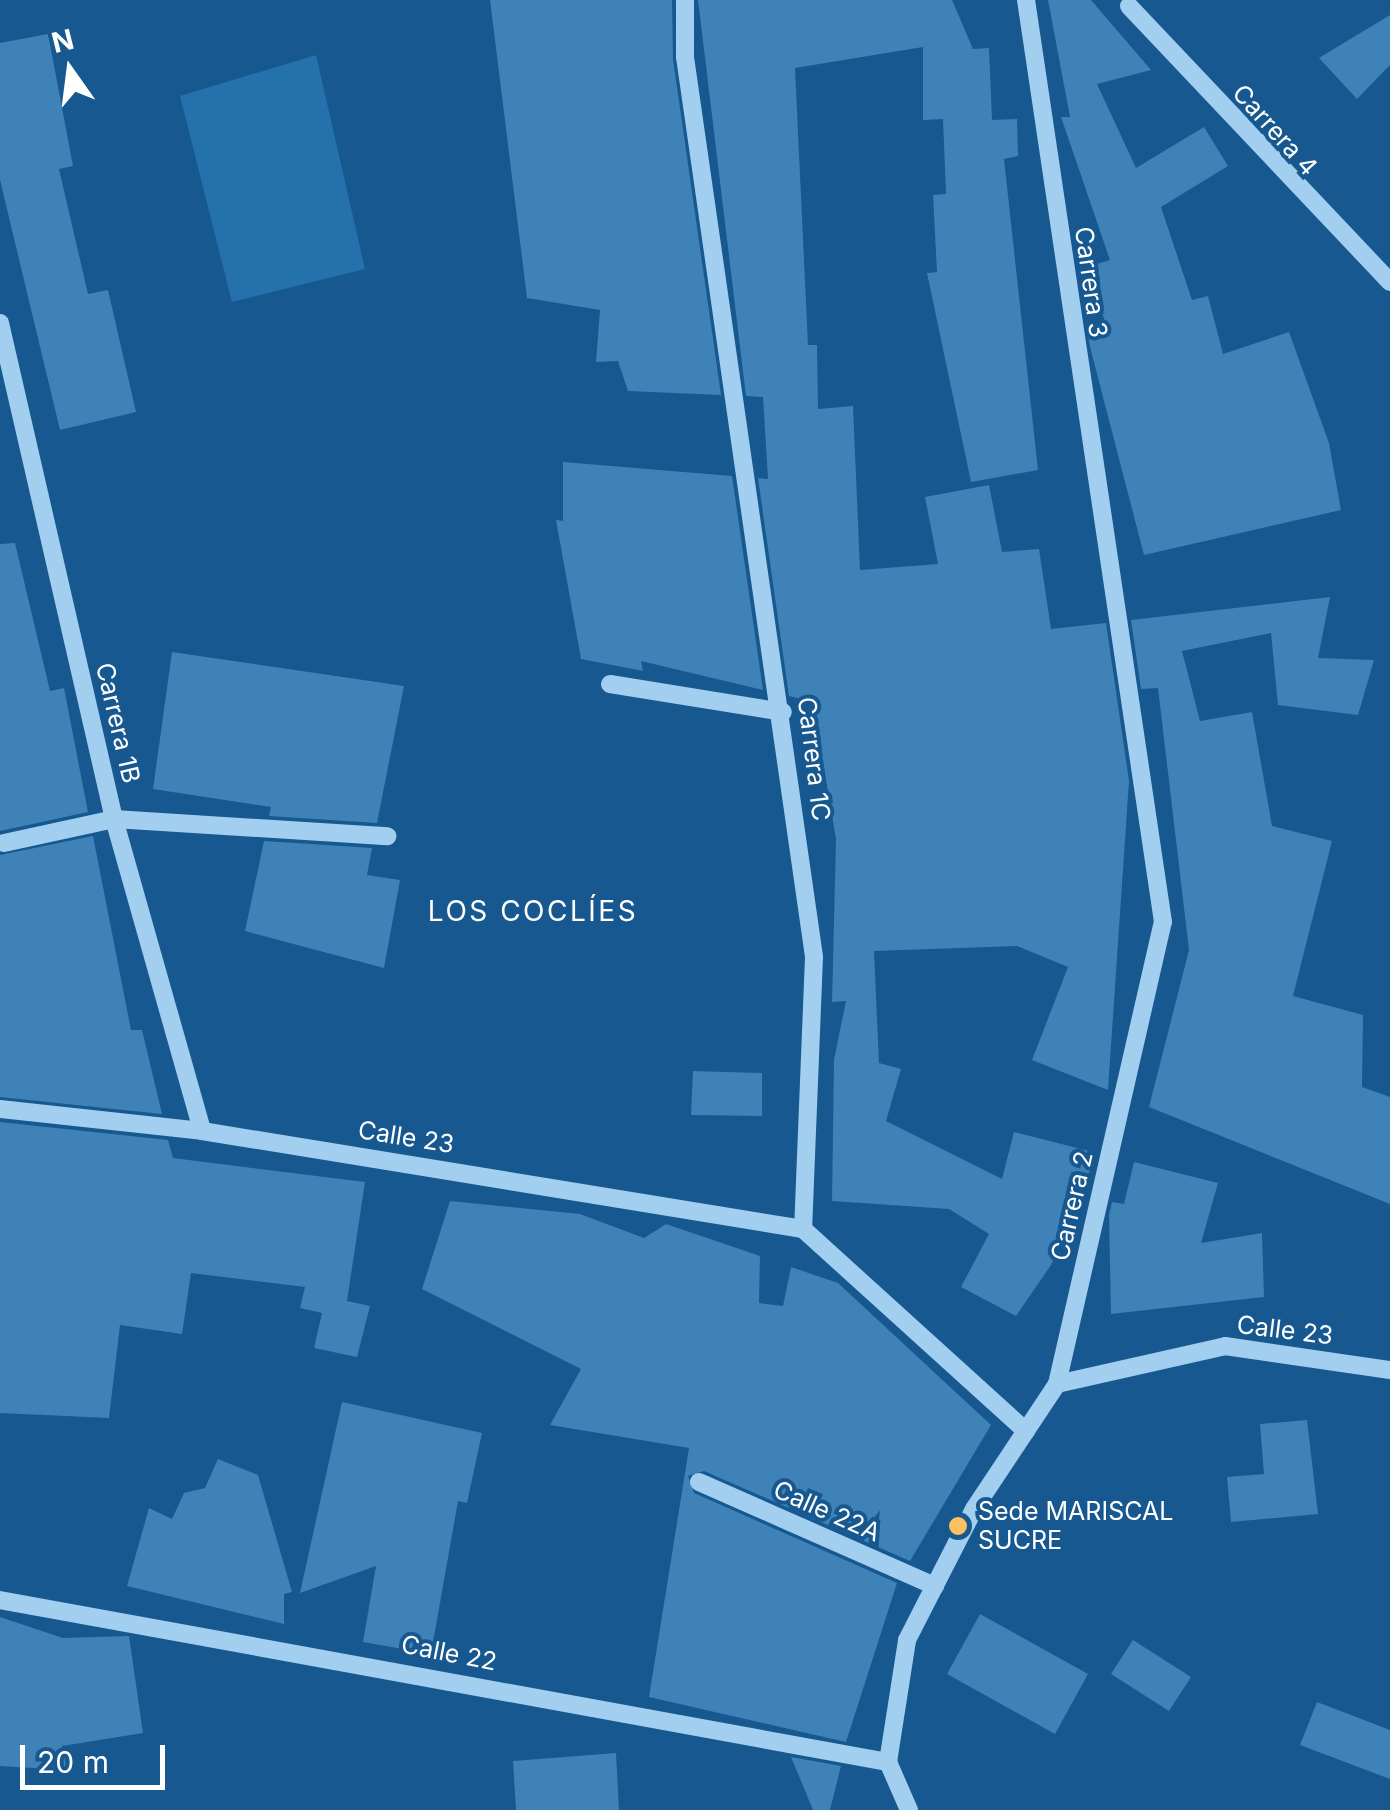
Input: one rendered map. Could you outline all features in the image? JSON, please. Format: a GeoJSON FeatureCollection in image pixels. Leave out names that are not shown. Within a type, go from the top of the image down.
{"type":"FeatureCollection","features":[{"type":"Feature","properties":{"kind":"street","name":"Carrera 1C"},"geometry":{"type":"LineString","coordinates":[[685,0],[685,57],[782,712],[814,957],[803,1229]]}},
{"type":"Feature","properties":{"kind":"street","name":"Carrera 3"},"geometry":{"type":"LineString","coordinates":[[1026,0],[1108,572]]}},
{"type":"Feature","properties":{"kind":"street","name":"Carrera 4"},"geometry":{"type":"LineString","coordinates":[[1129,6],[1390,282]]}},
{"type":"Feature","properties":{"kind":"street","name":"Carrera 1B"},"geometry":{"type":"LineString","coordinates":[[0,323],[114,819],[202,1131]]}},
{"type":"Feature","properties":{"kind":"street","name":"Carrera 2"},"geometry":{"type":"LineString","coordinates":[[888,1762],[907,1640],[1056,1384],[1163,922],[1108,572]]}},
{"type":"Feature","properties":{"kind":"street"},"geometry":{"type":"LineString","coordinates":[[610,684],[782,712]]}},
{"type":"Feature","properties":{"kind":"street"},"geometry":{"type":"LineString","coordinates":[[4,844],[114,819],[387,836]]}},
{"type":"Feature","properties":{"kind":"street","name":"Calle 23"},"geometry":{"type":"LineString","coordinates":[[0,1110],[202,1131],[803,1229]]}},
{"type":"Feature","properties":{"kind":"street"},"geometry":{"type":"LineString","coordinates":[[803,1229],[1026,1431]]}},
{"type":"Feature","properties":{"kind":"street","name":"Calle 23"},"geometry":{"type":"LineString","coordinates":[[1056,1384],[1225,1346],[1390,1370]]}},
{"type":"Feature","properties":{"kind":"street","name":"Calle 22A"},"geometry":{"type":"LineString","coordinates":[[700,1482],[935,1586]]}},
{"type":"Feature","properties":{"kind":"street","name":"Calle 22"},"geometry":{"type":"LineString","coordinates":[[0,1600],[888,1762]]}},
{"type":"Feature","properties":{"kind":"street"},"geometry":{"type":"LineString","coordinates":[[888,1762],[909,1810]]}},
{"type":"Feature","properties":{"kind":"shaded area"},"geometry":{"type":"Polygon","coordinates":[[[316,55],[365,269],[232,302],[180,96],[316,55]]]}},
{"type":"Feature","properties":{"kind":"building"},"geometry":{"type":"Polygon","coordinates":[[[490,0],[672,0],[673,59],[721,395],[628,391],[618,361],[596,362],[600,310],[527,298],[490,0]]]}},
{"type":"Feature","properties":{"kind":"building"},"geometry":{"type":"Polygon","coordinates":[[[698,0],[952,0],[973,49],[989,48],[992,120],[1017,119],[1018,156],[1004,159],[1038,470],[971,482],[927,273],[937,272],[933,195],[946,194],[943,119],[923,120],[923,47],[795,68],[808,345],[817,345],[818,409],[853,406],[860,570],[938,564],[925,497],[989,485],[1002,552],[1039,549],[1051,629],[1106,623],[1129,781],[1108,1090],[1032,1060],[1068,967],[1017,946],[874,951],[879,1063],[901,1069],[886,1121],[1002,1179],[1014,1132],[1097,1153],[1051,1265],[1016,1316],[961,1287],[989,1234],[949,1209],[832,1201],[834,1060],[846,1001],[832,1002],[836,839],[813,702],[789,696],[758,478],[768,479],[763,397],[746,396],[698,0]]]}},
{"type":"Feature","properties":{"kind":"building"},"geometry":{"type":"Polygon","coordinates":[[[1048,0],[1091,0],[1151,70],[1097,84],[1136,168],[1204,127],[1228,166],[1161,207],[1192,300],[1208,296],[1223,354],[1289,332],[1329,443],[1341,510],[1144,555],[1090,347],[1087,328],[1105,323],[1090,266],[1110,260],[1061,117],[1070,117],[1048,0]]]}},
{"type":"Feature","properties":{"kind":"building"},"geometry":{"type":"Polygon","coordinates":[[[1390,15],[1390,65],[1357,99],[1319,58],[1390,15]]]}},
{"type":"Feature","properties":{"kind":"building"},"geometry":{"type":"Polygon","coordinates":[[[48,34],[73,166],[59,169],[88,294],[108,290],[136,412],[60,430],[0,180],[0,43],[48,34]]]}},
{"type":"Feature","properties":{"kind":"building"},"geometry":{"type":"Polygon","coordinates":[[[563,462],[732,476],[763,690],[641,661],[643,671],[581,659],[556,520],[563,521],[563,462]]]}},
{"type":"Feature","properties":{"kind":"building"},"geometry":{"type":"Polygon","coordinates":[[[15,543],[50,691],[64,688],[88,812],[0,831],[0,544],[15,543]]]}},
{"type":"Feature","properties":{"kind":"building"},"geometry":{"type":"Polygon","coordinates":[[[1330,597],[1318,658],[1374,660],[1358,715],[1278,705],[1271,633],[1182,651],[1200,721],[1252,712],[1272,826],[1332,841],[1293,996],[1363,1015],[1362,1087],[1390,1097],[1390,1204],[1149,1107],[1189,950],[1158,688],[1141,689],[1131,620],[1330,597]]]}},
{"type":"Feature","properties":{"kind":"building"},"geometry":{"type":"Polygon","coordinates":[[[172,652],[404,686],[377,823],[269,816],[271,807],[153,789],[172,652]]]}},
{"type":"Feature","properties":{"kind":"building"},"geometry":{"type":"Polygon","coordinates":[[[93,836],[131,1030],[142,1030],[162,1114],[0,1097],[0,855],[93,836]]]}},
{"type":"Feature","properties":{"kind":"building"},"geometry":{"type":"Polygon","coordinates":[[[264,841],[372,848],[367,875],[400,880],[384,968],[245,931],[264,841]]]}},
{"type":"Feature","properties":{"kind":"building"},"geometry":{"type":"Polygon","coordinates":[[[693,1071],[762,1073],[762,1116],[691,1115],[693,1071]]]}},
{"type":"Feature","properties":{"kind":"building"},"geometry":{"type":"Polygon","coordinates":[[[0,1122],[168,1140],[173,1158],[365,1182],[347,1301],[370,1306],[357,1357],[314,1348],[322,1313],[300,1308],[305,1287],[191,1273],[182,1334],[120,1325],[109,1418],[0,1413],[0,1122]]]}},
{"type":"Feature","properties":{"kind":"building"},"geometry":{"type":"Polygon","coordinates":[[[1134,1162],[1218,1183],[1201,1243],[1262,1233],[1264,1297],[1111,1314],[1109,1215],[1112,1202],[1124,1204],[1134,1162]]]}},
{"type":"Feature","properties":{"kind":"building"},"geometry":{"type":"Polygon","coordinates":[[[450,1201],[580,1214],[644,1238],[666,1224],[760,1256],[759,1303],[783,1306],[791,1267],[838,1283],[991,1425],[910,1561],[704,1471],[688,1476],[694,1493],[897,1583],[846,1742],[649,1697],[689,1448],[550,1425],[581,1369],[422,1289],[450,1201]]]}},
{"type":"Feature","properties":{"kind":"building"},"geometry":{"type":"Polygon","coordinates":[[[342,1402],[482,1433],[467,1503],[458,1501],[431,1654],[363,1642],[376,1566],[300,1593],[342,1402]]]}},
{"type":"Feature","properties":{"kind":"building"},"geometry":{"type":"Polygon","coordinates":[[[1307,1420],[1318,1514],[1231,1522],[1227,1477],[1264,1474],[1260,1424],[1307,1420]]]}},
{"type":"Feature","properties":{"kind":"building"},"geometry":{"type":"Polygon","coordinates":[[[218,1459],[258,1475],[292,1592],[284,1594],[284,1624],[127,1586],[149,1508],[172,1519],[184,1493],[205,1488],[218,1459]]]}},
{"type":"Feature","properties":{"kind":"building"},"geometry":{"type":"Polygon","coordinates":[[[980,1614],[1088,1674],[1055,1734],[947,1674],[980,1614]]]}},
{"type":"Feature","properties":{"kind":"building"},"geometry":{"type":"Polygon","coordinates":[[[0,1617],[63,1638],[129,1636],[143,1733],[62,1746],[67,1770],[0,1766],[0,1617]]]}},
{"type":"Feature","properties":{"kind":"building"},"geometry":{"type":"Polygon","coordinates":[[[1133,1640],[1191,1677],[1169,1711],[1111,1674],[1133,1640]]]}},
{"type":"Feature","properties":{"kind":"building"},"geometry":{"type":"Polygon","coordinates":[[[1317,1702],[1390,1730],[1390,1779],[1300,1745],[1317,1702]]]}},
{"type":"Feature","properties":{"kind":"building"},"geometry":{"type":"Polygon","coordinates":[[[616,1753],[619,1810],[516,1810],[513,1761],[616,1753]]]}},
{"type":"Feature","properties":{"kind":"building"},"geometry":{"type":"Polygon","coordinates":[[[791,1757],[841,1766],[830,1810],[813,1810],[791,1757]]]}},
{"type":"Feature","properties":{"kind":"place","name":"Sede MARISCAL SUCRE"},"geometry":{"type":"Point","coordinates":[958,1526]}},
{"type":"Feature","properties":{"kind":"district","name":"LOS COCLÍES"},"geometry":{"type":"Point","coordinates":[533,911]}}]}
